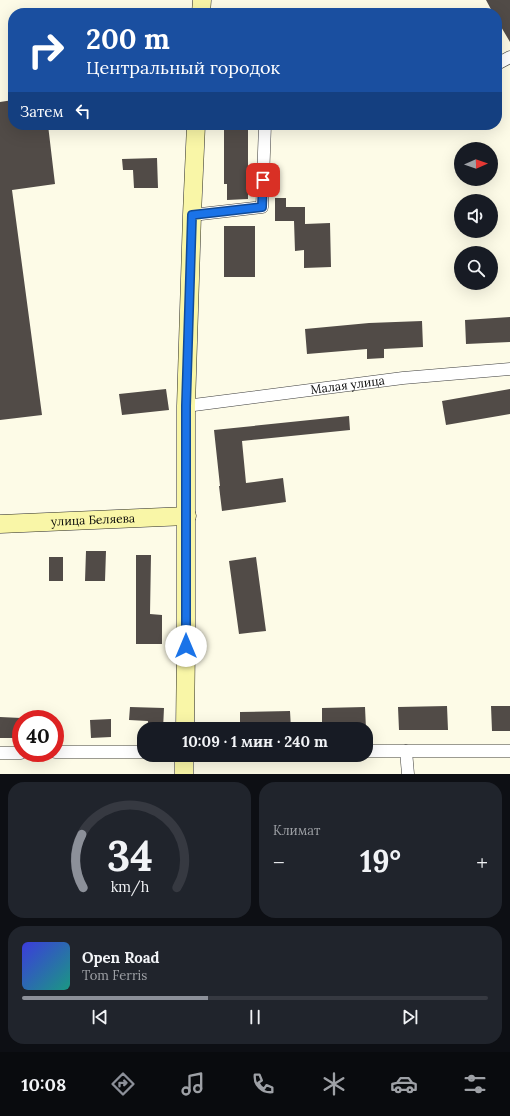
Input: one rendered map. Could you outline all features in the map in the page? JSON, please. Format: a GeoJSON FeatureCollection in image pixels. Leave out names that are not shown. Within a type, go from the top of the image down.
{"type":"FeatureCollection","features":[{"type":"Feature","properties":{"kind":"street"},"geometry":{"type":"LineString","coordinates":[[185,722],[187,516],[186,406],[196,130]]}},
{"type":"Feature","properties":{"kind":"street"},"geometry":{"type":"LineString","coordinates":[[192,215],[262,207],[265,130]]}},
{"type":"Feature","properties":{"kind":"street","name":"Малая улица"},"geometry":{"type":"LineString","coordinates":[[186,406],[403,378],[510,369]]}},
{"type":"Feature","properties":{"kind":"street","name":"улица Беляева"},"geometry":{"type":"LineString","coordinates":[[0,524],[187,516]]}},
{"type":"Feature","properties":{"kind":"street"},"geometry":{"type":"LineString","coordinates":[[373,751],[510,751]]}},
{"type":"Feature","properties":{"kind":"street"},"geometry":{"type":"LineString","coordinates":[[406,751],[408,774]]}},
{"type":"Feature","properties":{"kind":"street"},"geometry":{"type":"LineString","coordinates":[[64,752],[137,752]]}},
{"type":"Feature","properties":{"kind":"street"},"geometry":{"type":"LineString","coordinates":[[0,753],[12,753]]}},
{"type":"Feature","properties":{"kind":"street"},"geometry":{"type":"LineString","coordinates":[[184,762],[184,774]]}},
{"type":"Feature","properties":{"kind":"building"},"geometry":{"type":"Polygon","coordinates":[[[486,0],[510,0],[510,42],[502,28],[502,8],[490,8],[486,0]]]}},
{"type":"Feature","properties":{"kind":"building"},"geometry":{"type":"Polygon","coordinates":[[[8,101],[8,130],[49,130],[55,184],[12,190],[42,415],[0,420],[0,102],[8,101]]]}},
{"type":"Feature","properties":{"kind":"building"},"geometry":{"type":"Polygon","coordinates":[[[224,130],[248,130],[248,199],[227,200],[227,184],[224,184],[224,130]]]}},
{"type":"Feature","properties":{"kind":"building"},"geometry":{"type":"Polygon","coordinates":[[[157,158],[158,188],[134,188],[133,170],[123,170],[122,159],[157,158]]]}},
{"type":"Feature","properties":{"kind":"building"},"geometry":{"type":"Polygon","coordinates":[[[275,198],[286,198],[286,207],[305,207],[305,224],[330,223],[331,267],[304,268],[304,250],[295,251],[294,221],[275,221],[275,198]]]}},
{"type":"Feature","properties":{"kind":"building"},"geometry":{"type":"Polygon","coordinates":[[[224,226],[255,226],[255,277],[224,277],[224,226]]]}},
{"type":"Feature","properties":{"kind":"building"},"geometry":{"type":"Polygon","coordinates":[[[510,317],[510,342],[466,344],[465,320],[510,317]]]}},
{"type":"Feature","properties":{"kind":"building"},"geometry":{"type":"Polygon","coordinates":[[[422,321],[423,347],[384,349],[384,358],[367,359],[367,349],[307,354],[305,329],[369,323],[422,321]]]}},
{"type":"Feature","properties":{"kind":"building"},"geometry":{"type":"Polygon","coordinates":[[[166,389],[169,410],[122,415],[119,394],[166,389]]]}},
{"type":"Feature","properties":{"kind":"building"},"geometry":{"type":"Polygon","coordinates":[[[510,389],[510,414],[446,425],[442,401],[510,389]]]}},
{"type":"Feature","properties":{"kind":"building"},"geometry":{"type":"Polygon","coordinates":[[[349,416],[350,430],[242,441],[246,483],[283,478],[286,502],[222,511],[214,430],[349,416]]]}},
{"type":"Feature","properties":{"kind":"building"},"geometry":{"type":"Polygon","coordinates":[[[86,551],[106,551],[105,581],[85,581],[86,551]]]}},
{"type":"Feature","properties":{"kind":"building"},"geometry":{"type":"Polygon","coordinates":[[[136,555],[151,555],[150,614],[162,615],[162,644],[136,644],[136,555]]]}},
{"type":"Feature","properties":{"kind":"building"},"geometry":{"type":"Polygon","coordinates":[[[49,557],[63,557],[63,581],[49,581],[49,557]]]}},
{"type":"Feature","properties":{"kind":"building"},"geometry":{"type":"Polygon","coordinates":[[[256,557],[266,631],[239,634],[229,561],[256,557]]]}},
{"type":"Feature","properties":{"kind":"building"},"geometry":{"type":"Polygon","coordinates":[[[447,706],[448,730],[399,730],[398,707],[447,706]]]}},
{"type":"Feature","properties":{"kind":"building"},"geometry":{"type":"Polygon","coordinates":[[[491,706],[510,706],[510,731],[492,731],[491,706]]]}},
{"type":"Feature","properties":{"kind":"building"},"geometry":{"type":"Polygon","coordinates":[[[130,707],[164,708],[163,722],[129,720],[130,707]]]}},
{"type":"Feature","properties":{"kind":"building"},"geometry":{"type":"Polygon","coordinates":[[[365,707],[366,722],[322,722],[322,708],[365,707]]]}},
{"type":"Feature","properties":{"kind":"building"},"geometry":{"type":"Polygon","coordinates":[[[290,711],[291,722],[240,722],[240,712],[290,711]]]}},
{"type":"Feature","properties":{"kind":"building"},"geometry":{"type":"Polygon","coordinates":[[[0,717],[12,718],[12,738],[0,738],[0,717]]]}},
{"type":"Feature","properties":{"kind":"building"},"geometry":{"type":"Polygon","coordinates":[[[111,719],[111,737],[91,738],[90,720],[111,719]]]}},
{"type":"Feature","properties":{"kind":"route"},"geometry":{"type":"LineString","coordinates":[[186,646],[186,406],[192,215],[262,207],[263,180]]}}]}
